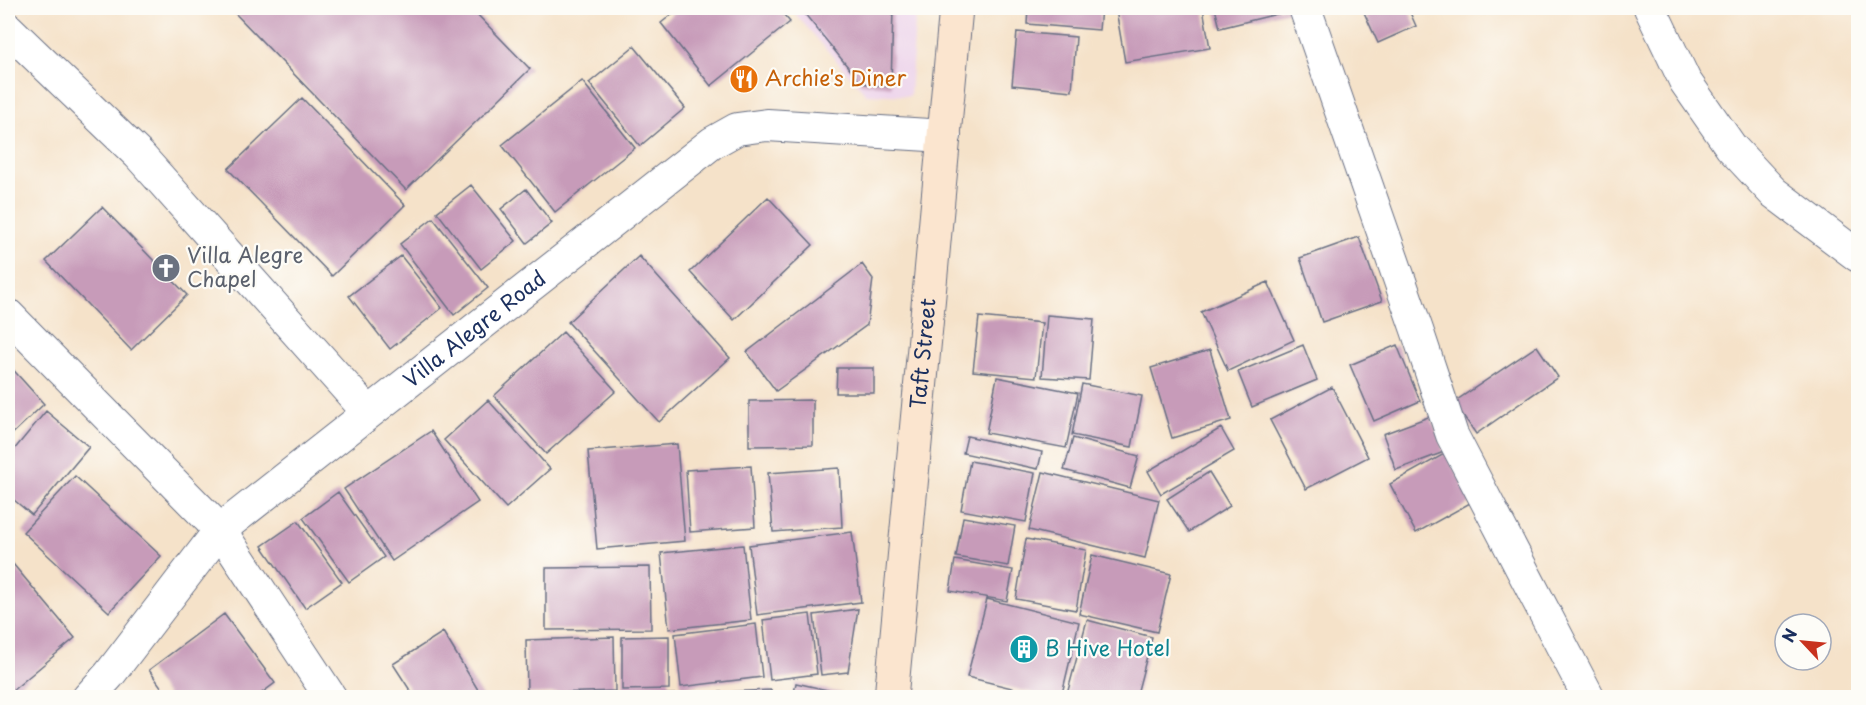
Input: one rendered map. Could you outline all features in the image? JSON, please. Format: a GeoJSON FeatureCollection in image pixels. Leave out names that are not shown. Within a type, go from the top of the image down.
{"type":"FeatureCollection","features":[{"type":"Feature","properties":{"kind":"main road","name":"Taft Street"},"geometry":{"type":"LineString","coordinates":[[891,698],[956,8]]}},
{"type":"Feature","properties":{"kind":"street"},"geometry":{"type":"LineString","coordinates":[[1305,8],[1452,435],[1589,698]]}},
{"type":"Feature","properties":{"kind":"street"},"geometry":{"type":"LineString","coordinates":[[1650,8],[1685,81],[1731,147],[1773,192],[1858,256]]}},
{"type":"Feature","properties":{"kind":"street"},"geometry":{"type":"LineString","coordinates":[[8,29],[139,155],[368,412]]}},
{"type":"Feature","properties":{"kind":"street","name":"Villa Alegre Road"},"geometry":{"type":"LineString","coordinates":[[88,698],[110,675],[220,530],[712,143],[737,129],[767,125],[945,136]]}},
{"type":"Feature","properties":{"kind":"street"},"geometry":{"type":"LineString","coordinates":[[8,315],[220,530],[331,698]]}},
{"type":"Feature","properties":{"kind":"shaded area"},"geometry":{"type":"Polygon","coordinates":[[[790,8],[916,8],[910,96],[866,94],[790,8]]]}},
{"type":"Feature","properties":{"kind":"building"},"geometry":{"type":"Polygon","coordinates":[[[230,8],[471,8],[530,69],[406,190],[230,8]]]}},
{"type":"Feature","properties":{"kind":"building"},"geometry":{"type":"Polygon","coordinates":[[[680,8],[778,8],[790,22],[711,86],[661,23],[680,8]]]}},
{"type":"Feature","properties":{"kind":"building"},"geometry":{"type":"Polygon","coordinates":[[[800,8],[893,8],[891,87],[861,83],[800,8]]]}},
{"type":"Feature","properties":{"kind":"building"},"geometry":{"type":"Polygon","coordinates":[[[1028,8],[1101,8],[1099,30],[1027,24],[1028,8]]]}},
{"type":"Feature","properties":{"kind":"building"},"geometry":{"type":"Polygon","coordinates":[[[1203,8],[1210,48],[1125,62],[1116,10],[1203,8]]]}},
{"type":"Feature","properties":{"kind":"building"},"geometry":{"type":"Polygon","coordinates":[[[1215,8],[1292,8],[1293,10],[1220,28],[1215,8]]]}},
{"type":"Feature","properties":{"kind":"building"},"geometry":{"type":"Polygon","coordinates":[[[1362,8],[1408,8],[1416,26],[1378,43],[1362,8]]]}},
{"type":"Feature","properties":{"kind":"building"},"geometry":{"type":"Polygon","coordinates":[[[1017,32],[1076,37],[1072,91],[1012,85],[1017,32]]]}},
{"type":"Feature","properties":{"kind":"building"},"geometry":{"type":"Polygon","coordinates":[[[634,46],[685,108],[640,146],[589,83],[634,46]]]}},
{"type":"Feature","properties":{"kind":"building"},"geometry":{"type":"Polygon","coordinates":[[[582,81],[635,148],[555,212],[502,145],[582,81]]]}},
{"type":"Feature","properties":{"kind":"building"},"geometry":{"type":"Polygon","coordinates":[[[302,98],[405,205],[332,276],[228,169],[302,98]]]}},
{"type":"Feature","properties":{"kind":"building"},"geometry":{"type":"Polygon","coordinates":[[[471,185],[516,241],[481,269],[437,212],[471,185]]]}},
{"type":"Feature","properties":{"kind":"building"},"geometry":{"type":"Polygon","coordinates":[[[526,189],[552,223],[527,243],[501,209],[526,189]]]}},
{"type":"Feature","properties":{"kind":"building"},"geometry":{"type":"Polygon","coordinates":[[[768,197],[813,245],[734,320],[690,272],[768,197]]]}},
{"type":"Feature","properties":{"kind":"building"},"geometry":{"type":"Polygon","coordinates":[[[102,207],[187,295],[131,350],[46,261],[102,207]]]}},
{"type":"Feature","properties":{"kind":"building"},"geometry":{"type":"Polygon","coordinates":[[[433,218],[488,288],[454,315],[400,244],[433,218]]]}},
{"type":"Feature","properties":{"kind":"building"},"geometry":{"type":"Polygon","coordinates":[[[1359,237],[1382,301],[1322,322],[1300,258],[1359,237]]]}},
{"type":"Feature","properties":{"kind":"building"},"geometry":{"type":"Polygon","coordinates":[[[401,256],[442,308],[390,349],[349,296],[401,256]]]}},
{"type":"Feature","properties":{"kind":"building"},"geometry":{"type":"Polygon","coordinates":[[[639,256],[730,358],[659,422],[568,322],[639,256]]]}},
{"type":"Feature","properties":{"kind":"building"},"geometry":{"type":"Polygon","coordinates":[[[862,264],[873,279],[867,325],[776,391],[747,352],[862,264]]]}},
{"type":"Feature","properties":{"kind":"building"},"geometry":{"type":"Polygon","coordinates":[[[1268,282],[1294,340],[1228,371],[1201,312],[1268,282]]]}},
{"type":"Feature","properties":{"kind":"building"},"geometry":{"type":"Polygon","coordinates":[[[1047,315],[1094,319],[1089,380],[1042,377],[1047,315]]]}},
{"type":"Feature","properties":{"kind":"building"},"geometry":{"type":"Polygon","coordinates":[[[979,317],[1042,323],[1036,377],[973,371],[979,317]]]}},
{"type":"Feature","properties":{"kind":"building"},"geometry":{"type":"Polygon","coordinates":[[[563,332],[616,391],[546,454],[494,396],[563,332]]]}},
{"type":"Feature","properties":{"kind":"building"},"geometry":{"type":"Polygon","coordinates":[[[1303,345],[1317,380],[1252,407],[1238,372],[1303,345]]]}},
{"type":"Feature","properties":{"kind":"building"},"geometry":{"type":"Polygon","coordinates":[[[1397,345],[1420,401],[1374,421],[1350,365],[1397,345]]]}},
{"type":"Feature","properties":{"kind":"building"},"geometry":{"type":"Polygon","coordinates":[[[1537,346],[1558,377],[1476,434],[1454,402],[1537,346]]]}},
{"type":"Feature","properties":{"kind":"building"},"geometry":{"type":"Polygon","coordinates":[[[1210,350],[1231,420],[1172,438],[1151,368],[1210,350]]]}},
{"type":"Feature","properties":{"kind":"building"},"geometry":{"type":"Polygon","coordinates":[[[8,364],[44,404],[8,438],[8,364]]]}},
{"type":"Feature","properties":{"kind":"building"},"geometry":{"type":"Polygon","coordinates":[[[837,368],[874,368],[874,393],[836,393],[837,368]]]}},
{"type":"Feature","properties":{"kind":"building"},"geometry":{"type":"Polygon","coordinates":[[[997,377],[1078,393],[1066,448],[986,433],[997,377]]]}},
{"type":"Feature","properties":{"kind":"building"},"geometry":{"type":"Polygon","coordinates":[[[1082,384],[1142,396],[1132,447],[1072,435],[1082,384]]]}},
{"type":"Feature","properties":{"kind":"building"},"geometry":{"type":"Polygon","coordinates":[[[1332,387],[1368,457],[1306,489],[1270,420],[1332,387]]]}},
{"type":"Feature","properties":{"kind":"building"},"geometry":{"type":"Polygon","coordinates":[[[488,400],[550,469],[506,508],[444,440],[488,400]]]}},
{"type":"Feature","properties":{"kind":"building"},"geometry":{"type":"Polygon","coordinates":[[[813,400],[813,445],[749,446],[749,401],[813,400]]]}},
{"type":"Feature","properties":{"kind":"building"},"geometry":{"type":"Polygon","coordinates":[[[46,411],[89,447],[32,515],[8,495],[8,457],[46,411]]]}},
{"type":"Feature","properties":{"kind":"building"},"geometry":{"type":"Polygon","coordinates":[[[1431,416],[1444,452],[1396,470],[1383,434],[1431,416]]]}},
{"type":"Feature","properties":{"kind":"building"},"geometry":{"type":"Polygon","coordinates":[[[1221,428],[1234,451],[1161,494],[1148,471],[1221,428]]]}},
{"type":"Feature","properties":{"kind":"building"},"geometry":{"type":"Polygon","coordinates":[[[431,431],[478,502],[392,561],[344,489],[431,431]]]}},
{"type":"Feature","properties":{"kind":"building"},"geometry":{"type":"Polygon","coordinates":[[[967,436],[1042,452],[1038,469],[963,453],[967,436]]]}},
{"type":"Feature","properties":{"kind":"building"},"geometry":{"type":"Polygon","coordinates":[[[1073,438],[1139,456],[1130,488],[1064,470],[1073,438]]]}},
{"type":"Feature","properties":{"kind":"building"},"geometry":{"type":"Polygon","coordinates":[[[677,444],[685,541],[597,549],[588,451],[677,444]]]}},
{"type":"Feature","properties":{"kind":"building"},"geometry":{"type":"Polygon","coordinates":[[[1446,453],[1472,502],[1416,533],[1390,484],[1446,453]]]}},
{"type":"Feature","properties":{"kind":"building"},"geometry":{"type":"Polygon","coordinates":[[[970,461],[1035,473],[1026,522],[961,510],[970,461]]]}},
{"type":"Feature","properties":{"kind":"building"},"geometry":{"type":"Polygon","coordinates":[[[751,466],[755,527],[690,532],[686,470],[751,466]]]}},
{"type":"Feature","properties":{"kind":"building"},"geometry":{"type":"Polygon","coordinates":[[[839,468],[842,527],[773,532],[768,473],[839,468]]]}},
{"type":"Feature","properties":{"kind":"building"},"geometry":{"type":"Polygon","coordinates":[[[1043,472],[1159,500],[1145,558],[1029,530],[1043,472]]]}},
{"type":"Feature","properties":{"kind":"building"},"geometry":{"type":"Polygon","coordinates":[[[1209,472],[1230,506],[1189,532],[1167,499],[1209,472]]]}},
{"type":"Feature","properties":{"kind":"building"},"geometry":{"type":"Polygon","coordinates":[[[75,476],[161,556],[109,612],[23,532],[75,476]]]}},
{"type":"Feature","properties":{"kind":"building"},"geometry":{"type":"Polygon","coordinates":[[[338,492],[384,557],[349,582],[303,518],[338,492]]]}},
{"type":"Feature","properties":{"kind":"building"},"geometry":{"type":"Polygon","coordinates":[[[963,517],[1015,526],[1008,566],[956,557],[963,517]]]}},
{"type":"Feature","properties":{"kind":"building"},"geometry":{"type":"Polygon","coordinates":[[[298,521],[342,582],[305,608],[262,546],[298,521]]]}},
{"type":"Feature","properties":{"kind":"building"},"geometry":{"type":"Polygon","coordinates":[[[852,532],[861,602],[757,615],[749,545],[852,532]]]}},
{"type":"Feature","properties":{"kind":"building"},"geometry":{"type":"Polygon","coordinates":[[[1026,539],[1086,550],[1076,610],[1016,599],[1026,539]]]}},
{"type":"Feature","properties":{"kind":"building"},"geometry":{"type":"Polygon","coordinates":[[[743,545],[751,620],[669,629],[661,553],[743,545]]]}},
{"type":"Feature","properties":{"kind":"building"},"geometry":{"type":"Polygon","coordinates":[[[1092,555],[1171,574],[1157,632],[1079,614],[1092,555]]]}},
{"type":"Feature","properties":{"kind":"building"},"geometry":{"type":"Polygon","coordinates":[[[8,558],[75,638],[12,691],[8,685],[8,558]]]}},
{"type":"Feature","properties":{"kind":"building"},"geometry":{"type":"Polygon","coordinates":[[[955,560],[1013,570],[1007,601],[950,591],[955,560]]]}},
{"type":"Feature","properties":{"kind":"building"},"geometry":{"type":"Polygon","coordinates":[[[650,567],[651,629],[546,630],[546,568],[650,567]]]}},
{"type":"Feature","properties":{"kind":"building","name":"B Hive Hotel"},"geometry":{"type":"Polygon","coordinates":[[[987,599],[1079,622],[1061,698],[967,677],[987,599]]]}},
{"type":"Feature","properties":{"kind":"building"},"geometry":{"type":"Polygon","coordinates":[[[858,609],[848,672],[821,675],[814,615],[858,609]]]}},
{"type":"Feature","properties":{"kind":"building"},"geometry":{"type":"Polygon","coordinates":[[[224,614],[275,683],[255,698],[169,698],[149,670],[224,614]]]}},
{"type":"Feature","properties":{"kind":"building"},"geometry":{"type":"Polygon","coordinates":[[[810,614],[817,674],[770,680],[763,620],[810,614]]]}},
{"type":"Feature","properties":{"kind":"building"},"geometry":{"type":"Polygon","coordinates":[[[1087,620],[1152,637],[1136,698],[1066,698],[1087,620]]]}},
{"type":"Feature","properties":{"kind":"building"},"geometry":{"type":"Polygon","coordinates":[[[756,624],[762,677],[681,687],[675,634],[756,624]]]}},
{"type":"Feature","properties":{"kind":"building"},"geometry":{"type":"Polygon","coordinates":[[[443,632],[483,698],[415,698],[393,664],[443,632]]]}},
{"type":"Feature","properties":{"kind":"building"},"geometry":{"type":"Polygon","coordinates":[[[669,636],[669,689],[622,690],[622,637],[669,636]]]}},
{"type":"Feature","properties":{"kind":"building"},"geometry":{"type":"Polygon","coordinates":[[[614,637],[615,691],[527,694],[526,640],[614,637]]]}},
{"type":"Feature","properties":{"kind":"building"},"geometry":{"type":"Polygon","coordinates":[[[796,683],[841,693],[840,698],[793,698],[796,683]]]}},
{"type":"Feature","properties":{"kind":"building"},"geometry":{"type":"Polygon","coordinates":[[[771,690],[771,698],[633,698],[633,696],[771,690]]]}},
{"type":"Feature","properties":{"kind":"place","name":"Archie's Diner"},"geometry":{"type":"Point","coordinates":[744,79]}},
{"type":"Feature","properties":{"kind":"place","name":"Villa Alegre Chapel"},"geometry":{"type":"Point","coordinates":[166,268]}},
{"type":"Feature","properties":{"kind":"place","name":"B Hive Hotel"},"geometry":{"type":"Point","coordinates":[1024,649]}}]}
